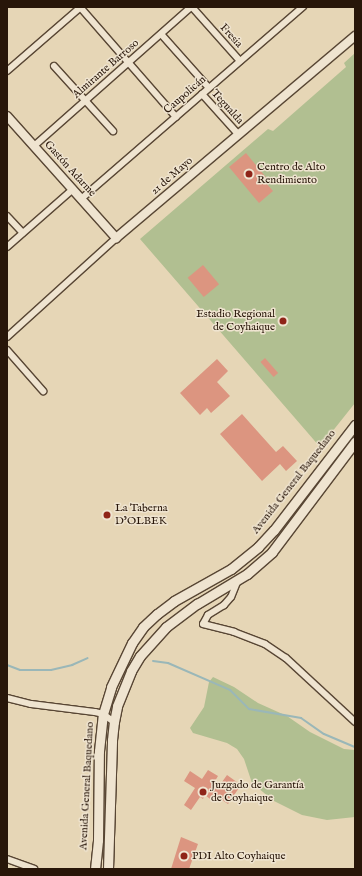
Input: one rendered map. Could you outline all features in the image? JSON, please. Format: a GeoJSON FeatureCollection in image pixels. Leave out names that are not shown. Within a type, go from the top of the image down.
{"type":"FeatureCollection","features":[{"type":"Feature","properties":{"kind":"main road","name":"Avenida General Baquedano"},"geometry":{"type":"LineString","coordinates":[[95,869],[98,840],[99,751],[103,714],[119,668],[132,642],[143,627],[174,601],[231,568],[258,547],[274,530],[355,425]]}},
{"type":"Feature","properties":{"kind":"main road","name":"Avenida General Baquedano"},"geometry":{"type":"LineString","coordinates":[[108,869],[112,740],[114,722],[117,706],[131,672],[151,643],[179,616],[257,567],[280,543],[355,442]]}},
{"type":"Feature","properties":{"kind":"street"},"geometry":{"type":"LineString","coordinates":[[7,71],[81,7],[176,117]]}},
{"type":"Feature","properties":{"kind":"street","name":"Almirante Barroso"},"geometry":{"type":"LineString","coordinates":[[34,146],[191,7]]}},
{"type":"Feature","properties":{"kind":"street","name":"Fresia"},"geometry":{"type":"LineString","coordinates":[[191,7],[240,61]]}},
{"type":"Feature","properties":{"kind":"street","name":"Caupolicán"},"geometry":{"type":"LineString","coordinates":[[81,199],[303,7]]}},
{"type":"Feature","properties":{"kind":"street","name":"Tegualda"},"geometry":{"type":"LineString","coordinates":[[161,34],[209,88]]}},
{"type":"Feature","properties":{"kind":"street","name":"21 de Mayo"},"geometry":{"type":"LineString","coordinates":[[7,337],[116,238],[355,36]]}},
{"type":"Feature","properties":{"kind":"street"},"geometry":{"type":"LineString","coordinates":[[54,66],[113,131]]}},
{"type":"Feature","properties":{"kind":"street","name":"Tegualda"},"geometry":{"type":"LineString","coordinates":[[202,94],[238,134]]}},
{"type":"Feature","properties":{"kind":"street","name":"Gastón Adarme"},"geometry":{"type":"LineString","coordinates":[[7,116],[116,238]]}},
{"type":"Feature","properties":{"kind":"street"},"geometry":{"type":"LineString","coordinates":[[8,244],[23,233],[73,189]]}},
{"type":"Feature","properties":{"kind":"street"},"geometry":{"type":"LineString","coordinates":[[7,216],[23,233]]}},
{"type":"Feature","properties":{"kind":"street"},"geometry":{"type":"LineString","coordinates":[[7,350],[43,391]]}},
{"type":"Feature","properties":{"kind":"street"},"geometry":{"type":"LineString","coordinates":[[238,580],[231,597],[224,606],[208,616],[203,624],[234,632],[265,644],[286,658],[355,722]]}},
{"type":"Feature","properties":{"kind":"street"},"geometry":{"type":"LineString","coordinates":[[7,698],[31,704],[103,714],[114,722]]}},
{"type":"Feature","properties":{"kind":"street"},"geometry":{"type":"LineString","coordinates":[[7,859],[34,869]]}},
{"type":"Feature","properties":{"kind":"green space","name":"Estadio Regional de Coyhaique"},"geometry":{"type":"Polygon","coordinates":[[[355,53],[355,403],[320,447],[140,239],[268,129],[273,131],[346,67],[344,63],[355,53]]]}},
{"type":"Feature","properties":{"kind":"green space"},"geometry":{"type":"Polygon","coordinates":[[[213,677],[234,687],[258,703],[287,716],[310,732],[344,749],[355,750],[355,817],[327,820],[302,815],[274,801],[252,783],[244,759],[237,749],[227,743],[193,733],[190,728],[204,707],[209,682],[213,677]]]}},
{"type":"Feature","properties":{"kind":"building","name":"Centro de Alto Rendimiento"},"geometry":{"type":"Polygon","coordinates":[[[246,153],[269,181],[266,183],[273,191],[259,203],[229,167],[246,153]]]}},
{"type":"Feature","properties":{"kind":"building"},"geometry":{"type":"Polygon","coordinates":[[[203,265],[219,284],[204,297],[188,278],[203,265]]]}},
{"type":"Feature","properties":{"kind":"building"},"geometry":{"type":"Polygon","coordinates":[[[265,358],[278,373],[274,377],[260,362],[265,358]]]}},
{"type":"Feature","properties":{"kind":"building"},"geometry":{"type":"Polygon","coordinates":[[[217,359],[228,371],[217,382],[230,396],[211,413],[207,408],[200,415],[180,393],[217,359]]]}},
{"type":"Feature","properties":{"kind":"building"},"geometry":{"type":"Polygon","coordinates":[[[242,414],[276,452],[283,446],[297,461],[286,471],[280,464],[262,481],[220,434],[242,414]]]}},
{"type":"Feature","properties":{"kind":"building","name":"Juzgado de Garantía de Coyhaique"},"geometry":{"type":"Polygon","coordinates":[[[208,770],[218,776],[212,786],[217,789],[227,775],[241,785],[228,804],[213,794],[210,799],[205,795],[203,799],[200,797],[191,810],[184,805],[195,788],[184,781],[190,771],[202,779],[208,770]]]}},
{"type":"Feature","properties":{"kind":"building","name":"PDI Alto Coyhaique"},"geometry":{"type":"Polygon","coordinates":[[[181,837],[198,844],[189,869],[171,869],[181,837]]]}},
{"type":"Feature","properties":{"kind":"waterway"},"geometry":{"type":"LineString","coordinates":[[7,665],[20,670],[51,670],[72,665],[88,658]]}},
{"type":"Feature","properties":{"kind":"waterway"},"geometry":{"type":"LineString","coordinates":[[153,661],[168,663],[230,690],[249,709],[301,718],[324,734],[355,747]]}},
{"type":"Feature","properties":{"kind":"place","name":"Centro de Alto Rendimiento"},"geometry":{"type":"Point","coordinates":[249,174]}},
{"type":"Feature","properties":{"kind":"place","name":"Estadio Regional de Coyhaique"},"geometry":{"type":"Point","coordinates":[283,321]}},
{"type":"Feature","properties":{"kind":"place","name":"La Taberna D’OLBEK"},"geometry":{"type":"Point","coordinates":[107,515]}},
{"type":"Feature","properties":{"kind":"place","name":"Juzgado de Garantía de Coyhaique"},"geometry":{"type":"Point","coordinates":[203,792]}},
{"type":"Feature","properties":{"kind":"place","name":"PDI Alto Coyhaique"},"geometry":{"type":"Point","coordinates":[184,856]}}]}
